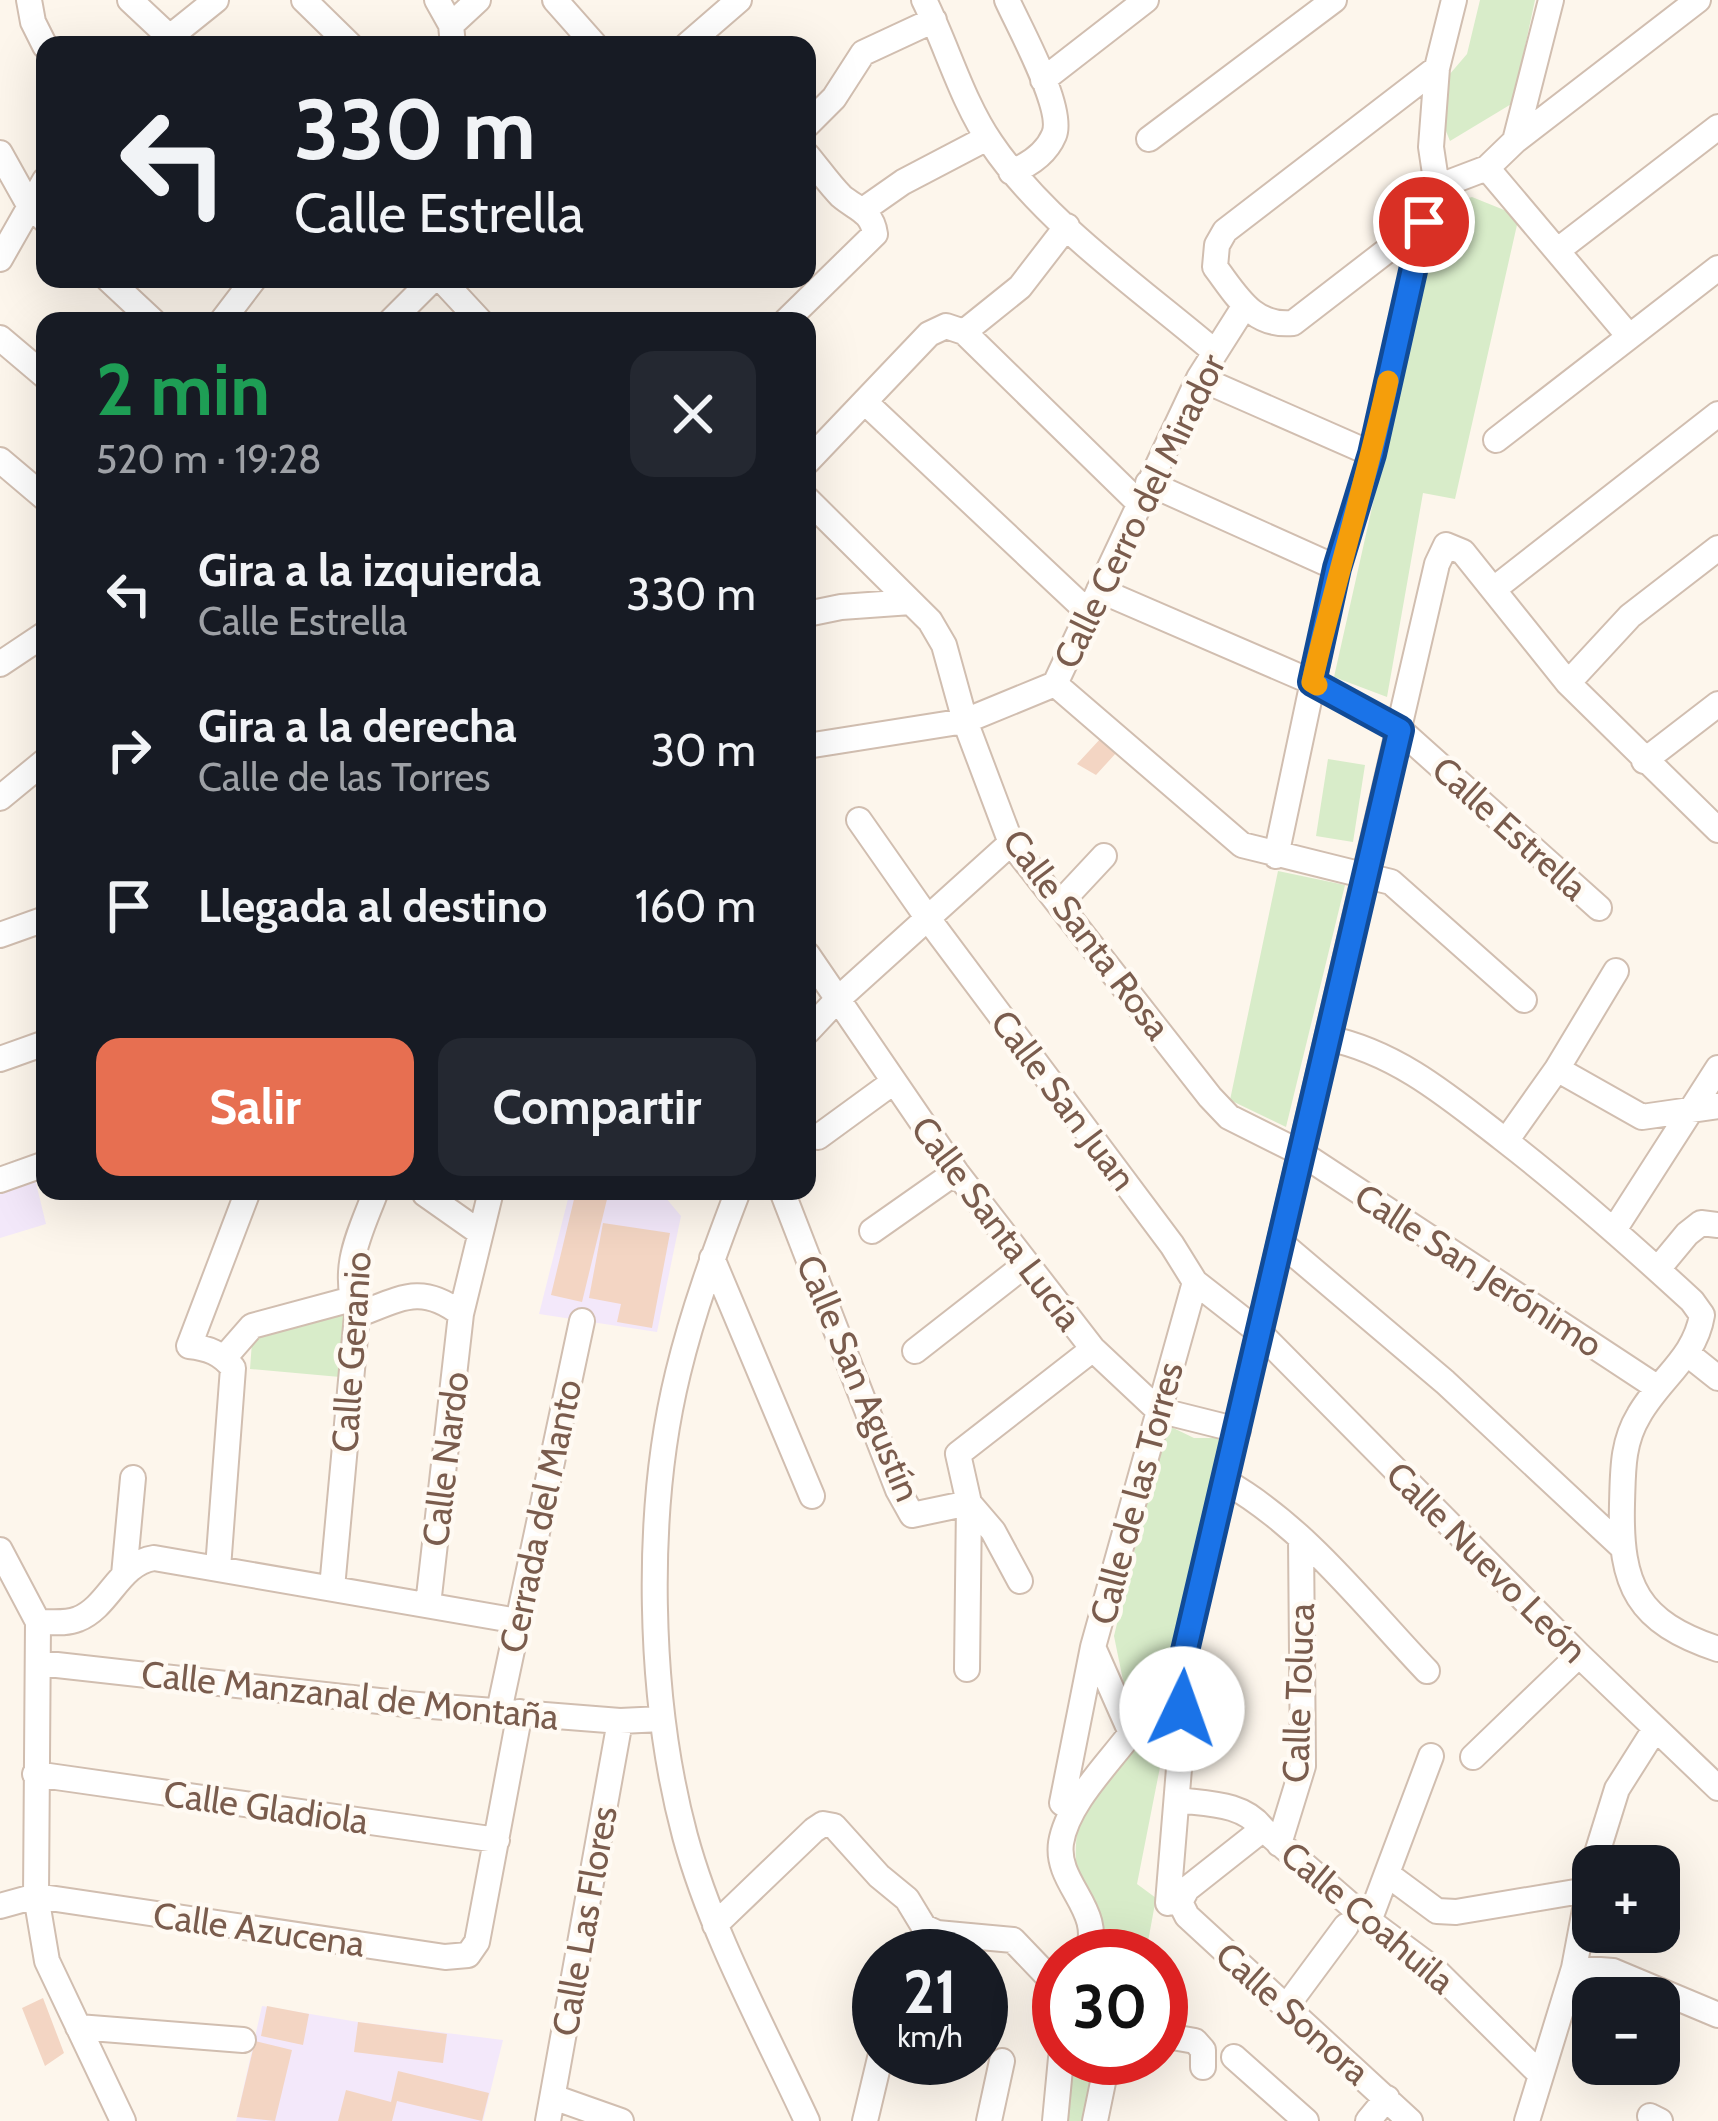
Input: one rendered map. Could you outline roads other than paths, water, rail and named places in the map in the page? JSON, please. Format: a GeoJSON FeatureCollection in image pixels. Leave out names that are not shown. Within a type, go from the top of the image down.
{"type":"FeatureCollection","features":[{"type":"Feature","properties":{"kind":"street"},"geometry":{"type":"LineString","coordinates":[[29,0],[40,36]]}},
{"type":"Feature","properties":{"kind":"street"},"geometry":{"type":"LineString","coordinates":[[130,0],[163,36]]}},
{"type":"Feature","properties":{"kind":"street"},"geometry":{"type":"LineString","coordinates":[[176,36],[216,0]]}},
{"type":"Feature","properties":{"kind":"street"},"geometry":{"type":"LineString","coordinates":[[304,0],[341,36]]}},
{"type":"Feature","properties":{"kind":"street"},"geometry":{"type":"LineString","coordinates":[[437,0],[452,35]]}},
{"type":"Feature","properties":{"kind":"street"},"geometry":{"type":"LineString","coordinates":[[452,35],[478,0]]}},
{"type":"Feature","properties":{"kind":"street"},"geometry":{"type":"LineString","coordinates":[[555,0],[587,36]]}},
{"type":"Feature","properties":{"kind":"street"},"geometry":{"type":"LineString","coordinates":[[697,36],[739,0]]}},
{"type":"Feature","properties":{"kind":"street"},"geometry":{"type":"LineString","coordinates":[[1007,0],[1056,122],[1054,136],[1032,164],[1011,172]]}},
{"type":"Feature","properties":{"kind":"street"},"geometry":{"type":"LineString","coordinates":[[1043,80],[1146,0]]}},
{"type":"Feature","properties":{"kind":"street"},"geometry":{"type":"LineString","coordinates":[[1149,139],[1334,0]]}},
{"type":"Feature","properties":{"kind":"street"},"geometry":{"type":"LineString","coordinates":[[1276,856],[1337,568],[1372,454],[1424,222],[1437,187],[1431,147],[1437,68],[1454,0]]}},
{"type":"Feature","properties":{"kind":"street"},"geometry":{"type":"LineString","coordinates":[[1515,141],[1551,0]]}},
{"type":"Feature","properties":{"kind":"street"},"geometry":{"type":"LineString","coordinates":[[1437,187],[1486,168],[1698,0]]}},
{"type":"Feature","properties":{"kind":"street"},"geometry":{"type":"LineString","coordinates":[[816,116],[834,98],[863,53],[929,10],[987,138],[1011,172],[1215,352]]}},
{"type":"Feature","properties":{"kind":"street"},"geometry":{"type":"LineString","coordinates":[[1244,307],[1215,267],[1216,245],[1226,231],[1437,68]]}},
{"type":"Feature","properties":{"kind":"street"},"geometry":{"type":"LineString","coordinates":[[1558,250],[1718,127]]}},
{"type":"Feature","properties":{"kind":"street"},"geometry":{"type":"LineString","coordinates":[[863,209],[987,138]]}},
{"type":"Feature","properties":{"kind":"street"},"geometry":{"type":"LineString","coordinates":[[0,153],[36,210]]}},
{"type":"Feature","properties":{"kind":"street"},"geometry":{"type":"LineString","coordinates":[[795,312],[875,234],[863,209],[844,200],[816,165]]}},
{"type":"Feature","properties":{"kind":"street"},"geometry":{"type":"LineString","coordinates":[[1486,168],[1628,335]]}},
{"type":"Feature","properties":{"kind":"street"},"geometry":{"type":"LineString","coordinates":[[0,259],[36,213]]}},
{"type":"Feature","properties":{"kind":"street","name":"Calle Cerro del Mirador"},"geometry":{"type":"LineString","coordinates":[[816,745],[965,721],[1055,684],[1199,378],[1244,307],[1275,325],[1293,323],[1424,222]]}},
{"type":"Feature","properties":{"kind":"street"},"geometry":{"type":"LineString","coordinates":[[964,332],[1020,287],[1067,226]]}},
{"type":"Feature","properties":{"kind":"street"},"geometry":{"type":"LineString","coordinates":[[1496,440],[1718,268]]}},
{"type":"Feature","properties":{"kind":"street"},"geometry":{"type":"LineString","coordinates":[[118,288],[143,312]]}},
{"type":"Feature","properties":{"kind":"street"},"geometry":{"type":"LineString","coordinates":[[229,312],[247,288]]}},
{"type":"Feature","properties":{"kind":"street"},"geometry":{"type":"LineString","coordinates":[[401,312],[427,288]]}},
{"type":"Feature","properties":{"kind":"street"},"geometry":{"type":"LineString","coordinates":[[446,288],[471,312]]}},
{"type":"Feature","properties":{"kind":"street"},"geometry":{"type":"LineString","coordinates":[[816,453],[929,334],[946,326],[964,332],[1143,493],[1337,568]]}},
{"type":"Feature","properties":{"kind":"street"},"geometry":{"type":"LineString","coordinates":[[0,338],[36,368]]}},
{"type":"Feature","properties":{"kind":"street"},"geometry":{"type":"LineString","coordinates":[[1199,378],[1372,454]]}},
{"type":"Feature","properties":{"kind":"street","name":"Calle Estrella"},"geometry":{"type":"LineString","coordinates":[[867,404],[1093,600],[1312,682],[1400,730],[1599,908]]}},
{"type":"Feature","properties":{"kind":"street"},"geometry":{"type":"LineString","coordinates":[[1494,589],[1718,414]]}},
{"type":"Feature","properties":{"kind":"street"},"geometry":{"type":"LineString","coordinates":[[0,460],[36,490]]}},
{"type":"Feature","properties":{"kind":"street","name":"Calle Santa Rosa"},"geometry":{"type":"LineString","coordinates":[[816,508],[930,622],[944,645],[965,721],[1011,843],[1210,1097],[1229,1117],[1301,1153]]}},
{"type":"Feature","properties":{"kind":"street"},"geometry":{"type":"LineString","coordinates":[[1174,1903],[1184,1655],[1437,564],[1446,545],[1463,551],[1568,683],[1718,830]]}},
{"type":"Feature","properties":{"kind":"street"},"geometry":{"type":"LineString","coordinates":[[1568,683],[1630,616],[1718,548]]}},
{"type":"Feature","properties":{"kind":"street"},"geometry":{"type":"LineString","coordinates":[[816,612],[911,602]]}},
{"type":"Feature","properties":{"kind":"street"},"geometry":{"type":"LineString","coordinates":[[0,664],[36,640]]}},
{"type":"Feature","properties":{"kind":"street"},"geometry":{"type":"LineString","coordinates":[[1055,684],[1242,845],[1391,882],[1524,1000]]}},
{"type":"Feature","properties":{"kind":"street"},"geometry":{"type":"LineString","coordinates":[[1644,761],[1718,704]]}},
{"type":"Feature","properties":{"kind":"street"},"geometry":{"type":"LineString","coordinates":[[0,800],[36,769]]}},
{"type":"Feature","properties":{"kind":"street"},"geometry":{"type":"LineString","coordinates":[[0,800],[36,790]]}},
{"type":"Feature","properties":{"kind":"street"},"geometry":{"type":"LineString","coordinates":[[859,820],[929,920]]}},
{"type":"Feature","properties":{"kind":"street"},"geometry":{"type":"LineString","coordinates":[[816,1022],[1011,843]]}},
{"type":"Feature","properties":{"kind":"street"},"geometry":{"type":"LineString","coordinates":[[1061,902],[1104,856]]}},
{"type":"Feature","properties":{"kind":"street","name":"Calle San Juan"},"geometry":{"type":"LineString","coordinates":[[929,920],[1195,1282],[1259,1332]]}},
{"type":"Feature","properties":{"kind":"street"},"geometry":{"type":"LineString","coordinates":[[0,935],[36,922]]}},
{"type":"Feature","properties":{"kind":"street","name":"Calle Santa Lucía"},"geometry":{"type":"LineString","coordinates":[[816,968],[956,1172],[1093,1349],[1158,1410],[1238,1430]]}},
{"type":"Feature","properties":{"kind":"street"},"geometry":{"type":"LineString","coordinates":[[1506,1141],[1557,1069],[1616,971]]}},
{"type":"Feature","properties":{"kind":"street"},"geometry":{"type":"LineString","coordinates":[[1327,1038],[1362,1045],[1432,1083],[1614,1230],[1692,1300],[1702,1315],[1689,1354],[1658,1388],[1625,1444],[1621,1546],[1630,1583],[1653,1614],[1672,1631],[1718,1649]]}},
{"type":"Feature","properties":{"kind":"street"},"geometry":{"type":"LineString","coordinates":[[0,1058],[36,1045]]}},
{"type":"Feature","properties":{"kind":"street"},"geometry":{"type":"LineString","coordinates":[[1557,1069],[1642,1118],[1718,1106]]}},
{"type":"Feature","properties":{"kind":"street"},"geometry":{"type":"LineString","coordinates":[[1614,1230],[1718,1069]]}},
{"type":"Feature","properties":{"kind":"street"},"geometry":{"type":"LineString","coordinates":[[818,1137],[892,1083]]}},
{"type":"Feature","properties":{"kind":"street","name":"Calle San Jerónimo"},"geometry":{"type":"LineString","coordinates":[[1301,1153],[1658,1388]]}},
{"type":"Feature","properties":{"kind":"street"},"geometry":{"type":"LineString","coordinates":[[0,1180],[36,1167]]}},
{"type":"Feature","properties":{"kind":"street"},"geometry":{"type":"LineString","coordinates":[[872,1232],[956,1172]]}},
{"type":"Feature","properties":{"kind":"street"},"geometry":{"type":"LineString","coordinates":[[218,1568],[232,1368],[206,1348],[189,1346],[245,1200]]}},
{"type":"Feature","properties":{"kind":"street","name":"Calle Geranio"},"geometry":{"type":"LineString","coordinates":[[332,1588],[354,1307],[350,1258],[373,1200]]}},
{"type":"Feature","properties":{"kind":"street"},"geometry":{"type":"LineString","coordinates":[[432,1200],[479,1232]]}},
{"type":"Feature","properties":{"kind":"street","name":"Calle Nardo"},"geometry":{"type":"LineString","coordinates":[[428,1605],[461,1314],[488,1200]]}},
{"type":"Feature","properties":{"kind":"street"},"geometry":{"type":"LineString","coordinates":[[735,1200],[678,1374],[662,1455],[656,1593],[662,1719],[685,1835],[715,1925],[807,2121]]}},
{"type":"Feature","properties":{"kind":"street","name":"Calle San Agustín"},"geometry":{"type":"LineString","coordinates":[[785,1200],[898,1490],[912,1515],[969,1503],[958,1454],[1093,1349]]}},
{"type":"Feature","properties":{"kind":"street"},"geometry":{"type":"LineString","coordinates":[[1658,1270],[1687,1234],[1701,1223],[1714,1224]]}},
{"type":"Feature","properties":{"kind":"street"},"geometry":{"type":"LineString","coordinates":[[1281,1243],[1445,1382],[1621,1546]]}},
{"type":"Feature","properties":{"kind":"street"},"geometry":{"type":"LineString","coordinates":[[712,1258],[812,1496]]}},
{"type":"Feature","properties":{"kind":"street"},"geometry":{"type":"LineString","coordinates":[[915,1351],[1025,1265]]}},
{"type":"Feature","properties":{"kind":"street","name":"Calle de las Torres"},"geometry":{"type":"LineString","coordinates":[[1131,1733],[1093,1647],[1195,1282]]}},
{"type":"Feature","properties":{"kind":"street"},"geometry":{"type":"LineString","coordinates":[[224,1358],[252,1326],[423,1294],[461,1314]]}},
{"type":"Feature","properties":{"kind":"street","name":"Cerrada del Manto"},"geometry":{"type":"LineString","coordinates":[[477,1942],[497,1840],[518,1621],[582,1321]]}},
{"type":"Feature","properties":{"kind":"street","name":"Calle Nuevo León"},"geometry":{"type":"LineString","coordinates":[[1259,1332],[1579,1655],[1718,1788]]}},
{"type":"Feature","properties":{"kind":"street"},"geometry":{"type":"LineString","coordinates":[[1689,1354],[1718,1378]]}},
{"type":"Feature","properties":{"kind":"street"},"geometry":{"type":"LineString","coordinates":[[124,1575],[134,1478]]}},
{"type":"Feature","properties":{"kind":"street"},"geometry":{"type":"LineString","coordinates":[[1226,1481],[1258,1500],[1301,1540],[1427,1671]]}},
{"type":"Feature","properties":{"kind":"street"},"geometry":{"type":"LineString","coordinates":[[969,1503],[993,1531],[1020,1581]]}},
{"type":"Feature","properties":{"kind":"street"},"geometry":{"type":"LineString","coordinates":[[967,1669],[969,1503]]}},
{"type":"Feature","properties":{"kind":"street","name":"Calle Toluca"},"geometry":{"type":"LineString","coordinates":[[1174,1903],[1187,1889],[1271,1837],[1303,1766],[1301,1540]]}},
{"type":"Feature","properties":{"kind":"street"},"geometry":{"type":"LineString","coordinates":[[0,1550],[38,1622],[36,1896],[47,1961],[123,2121]]}},
{"type":"Feature","properties":{"kind":"street"},"geometry":{"type":"LineString","coordinates":[[38,1622],[72,1622],[88,1615],[124,1575],[142,1560],[154,1558],[518,1621]]}},
{"type":"Feature","properties":{"kind":"street"},"geometry":{"type":"LineString","coordinates":[[1062,1803],[1093,1647]]}},
{"type":"Feature","properties":{"kind":"street"},"geometry":{"type":"LineString","coordinates":[[1089,1929],[1086,1906],[1063,1867],[1061,1842],[1072,1813],[1184,1655]]}},
{"type":"Feature","properties":{"kind":"street"},"geometry":{"type":"LineString","coordinates":[[1472,1757],[1579,1655]]}},
{"type":"Feature","properties":{"kind":"street","name":"Calle Manzanal de Montaña"},"geometry":{"type":"LineString","coordinates":[[39,1663],[620,1721],[662,1719]]}},
{"type":"Feature","properties":{"kind":"street","name":"Calle Las Flores"},"geometry":{"type":"LineString","coordinates":[[550,2109],[620,1721]]}},
{"type":"Feature","properties":{"kind":"street"},"geometry":{"type":"LineString","coordinates":[[1600,1845],[1617,1789],[1655,1729]]}},
{"type":"Feature","properties":{"kind":"street"},"geometry":{"type":"LineString","coordinates":[[1286,2007],[1357,1923],[1387,1874],[1431,1756]]}},
{"type":"Feature","properties":{"kind":"street","name":"Calle Gladiola"},"geometry":{"type":"LineString","coordinates":[[35,1774],[497,1840]]}},
{"type":"Feature","properties":{"kind":"street","name":"Calle Coahuila"},"geometry":{"type":"LineString","coordinates":[[1178,1800],[1254,1817],[1357,1923],[1435,1970],[1539,2073]]}},
{"type":"Feature","properties":{"kind":"street"},"geometry":{"type":"LineString","coordinates":[[715,1925],[823,1824],[835,1826],[878,1876],[908,1899],[924,1927],[938,1933],[1013,1940],[1032,1960]]}},
{"type":"Feature","properties":{"kind":"street"},"geometry":{"type":"LineString","coordinates":[[1387,1874],[1437,1911],[1456,1912],[1572,1879]]}},
{"type":"Feature","properties":{"kind":"street"},"geometry":{"type":"LineString","coordinates":[[0,1906],[36,1896]]}},
{"type":"Feature","properties":{"kind":"street","name":"Calle Azucena"},"geometry":{"type":"LineString","coordinates":[[36,1896],[445,1957],[468,1955],[477,1942]]}},
{"type":"Feature","properties":{"kind":"street","name":"Calle Sonora"},"geometry":{"type":"LineString","coordinates":[[1174,1903],[1410,2121]]}},
{"type":"Feature","properties":{"kind":"street"},"geometry":{"type":"LineString","coordinates":[[1528,2121],[1577,1953]]}},
{"type":"Feature","properties":{"kind":"street"},"geometry":{"type":"LineString","coordinates":[[1574,1968],[1613,1971],[1718,2015]]}},
{"type":"Feature","properties":{"kind":"street"},"geometry":{"type":"LineString","coordinates":[[77,2026],[243,2039]]}},
{"type":"Feature","properties":{"kind":"street"},"geometry":{"type":"LineString","coordinates":[[1188,2040],[1203,2050],[1203,2067]]}},
{"type":"Feature","properties":{"kind":"street"},"geometry":{"type":"LineString","coordinates":[[1234,2057],[1306,2121]]}},
{"type":"Feature","properties":{"kind":"street"},"geometry":{"type":"LineString","coordinates":[[865,2121],[874,2085]]}},
{"type":"Feature","properties":{"kind":"street"},"geometry":{"type":"LineString","coordinates":[[989,2121],[997,2085]]}},
{"type":"Feature","properties":{"kind":"street"},"geometry":{"type":"LineString","coordinates":[[1055,2121],[1058,2085]]}},
{"type":"Feature","properties":{"kind":"street"},"geometry":{"type":"LineString","coordinates":[[1095,2121],[1102,2085]]}},
{"type":"Feature","properties":{"kind":"street"},"geometry":{"type":"LineString","coordinates":[[1368,2121],[1388,2098]]}},
{"type":"Feature","properties":{"kind":"street"},"geometry":{"type":"LineString","coordinates":[[550,2109],[621,2121]]}}]}
